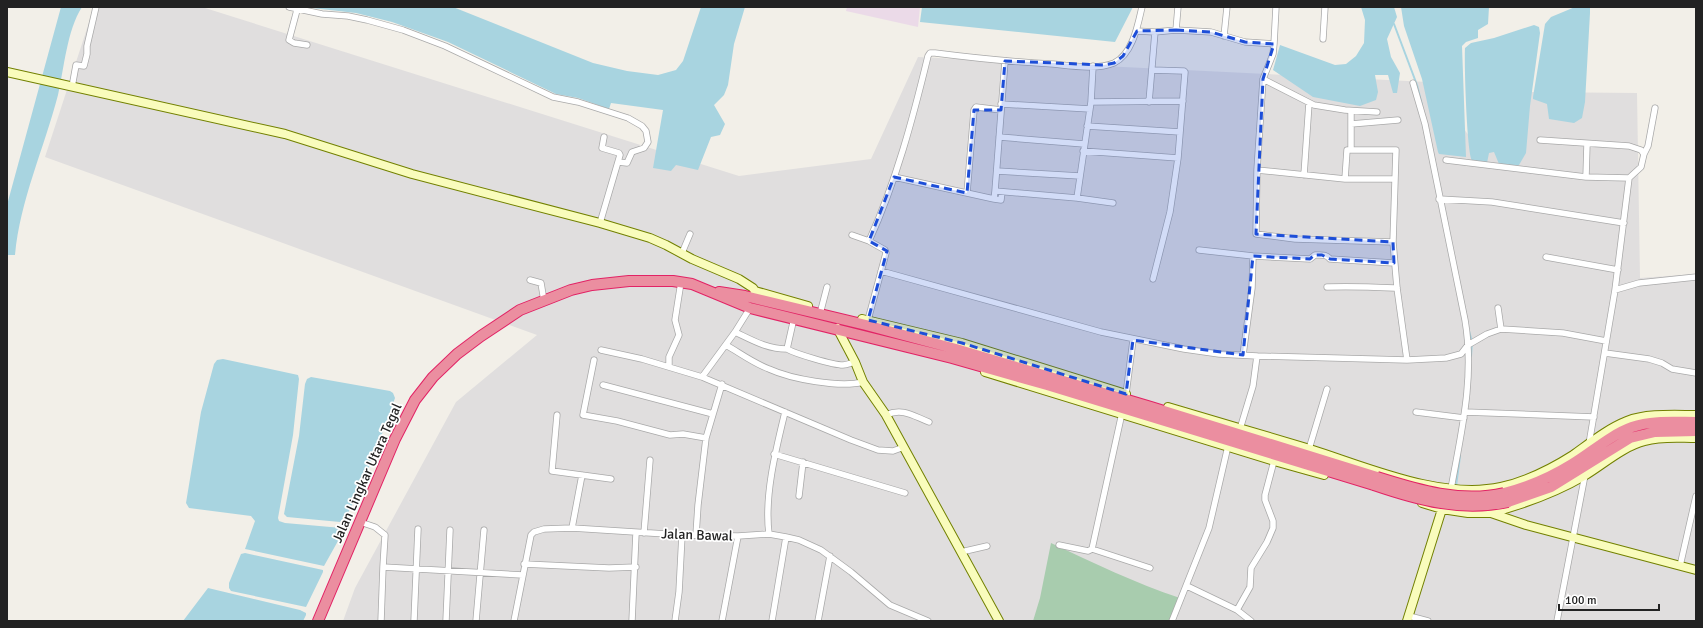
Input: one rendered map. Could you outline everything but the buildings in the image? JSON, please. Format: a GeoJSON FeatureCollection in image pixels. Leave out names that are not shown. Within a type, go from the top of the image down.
{"type":"FeatureCollection","features":[{"type":"Feature","properties":{"kind":"highway","name":"Jalan Lingkar Utara Tegal"},"geometry":{"type":"LineString","coordinates":[[318,621],[405,418],[423,390],[457,354],[486,332],[520,310],[571,290],[592,285],[653,280],[681,282],[692,284],[708,291],[753,299]]}},
{"type":"Feature","properties":{"kind":"highway"},"geometry":{"type":"LineString","coordinates":[[753,299],[794,318],[839,331],[952,358],[1376,481]]}},
{"type":"Feature","properties":{"kind":"highway"},"geometry":{"type":"LineString","coordinates":[[753,299],[884,329],[1151,407],[1376,481],[1426,501],[1444,504],[1483,506],[1506,497],[1549,477],[1572,464],[1614,436],[1632,427],[1650,423],[1696,422]]}},
{"type":"Feature","properties":{"kind":"highway"},"geometry":{"type":"LineString","coordinates":[[1506,497],[1551,487],[1630,438],[1655,432],[1696,431]]}},
{"type":"Feature","properties":{"kind":"street"},"geometry":{"type":"LineString","coordinates":[[68,86],[76,66],[84,66],[96,7]]}},
{"type":"Feature","properties":{"kind":"street"},"geometry":{"type":"LineString","coordinates":[[289,7],[297,10],[367,20],[403,30],[476,59],[553,97],[578,102],[634,121],[646,131],[648,142],[644,148],[632,152],[627,163],[618,162]]}},
{"type":"Feature","properties":{"kind":"street"},"geometry":{"type":"LineString","coordinates":[[869,241],[894,177],[930,53],[1005,61],[1093,66],[1114,63],[1127,50],[1137,31],[1142,7]]}},
{"type":"Feature","properties":{"kind":"street"},"geometry":{"type":"LineString","coordinates":[[1176,30],[1178,7]]}},
{"type":"Feature","properties":{"kind":"street"},"geometry":{"type":"LineString","coordinates":[[1224,36],[1227,7]]}},
{"type":"Feature","properties":{"kind":"street"},"geometry":{"type":"LineString","coordinates":[[1276,7],[1273,54],[1263,79],[1257,170],[1256,234],[1295,239],[1393,242]]}},
{"type":"Feature","properties":{"kind":"street"},"geometry":{"type":"LineString","coordinates":[[1323,39],[1325,7]]}},
{"type":"Feature","properties":{"kind":"street"},"geometry":{"type":"LineString","coordinates":[[297,10],[289,40],[294,43],[307,45]]}},
{"type":"Feature","properties":{"kind":"street"},"geometry":{"type":"LineString","coordinates":[[1137,31],[1156,32],[1176,30],[1211,32],[1245,42],[1274,44]]}},
{"type":"Feature","properties":{"kind":"street"},"geometry":{"type":"LineString","coordinates":[[1149,102],[1156,32]]}},
{"type":"Feature","properties":{"kind":"street"},"geometry":{"type":"LineString","coordinates":[[994,199],[1005,61]]}},
{"type":"Feature","properties":{"kind":"street"},"geometry":{"type":"LineString","coordinates":[[1077,198],[1091,102],[1093,66]]}},
{"type":"Feature","properties":{"kind":"street"},"geometry":{"type":"LineString","coordinates":[[1152,70],[1185,71],[1178,158],[1170,212],[1153,280]]}},
{"type":"Feature","properties":{"kind":"street"},"geometry":{"type":"LineString","coordinates":[[7,72],[279,132],[412,174],[600,223],[650,238],[753,288],[753,299],[735,332],[702,377]]}},
{"type":"Feature","properties":{"kind":"street"},"geometry":{"type":"LineString","coordinates":[[1263,79],[1309,103],[1328,108],[1377,112]]}},
{"type":"Feature","properties":{"kind":"street"},"geometry":{"type":"LineString","coordinates":[[1412,83],[1424,124],[1442,199],[1471,344],[1466,414],[1451,489]]}},
{"type":"Feature","properties":{"kind":"street"},"geometry":{"type":"LineString","coordinates":[[1091,102],[1183,101]]}},
{"type":"Feature","properties":{"kind":"street"},"geometry":{"type":"LineString","coordinates":[[1304,175],[1309,103]]}},
{"type":"Feature","properties":{"kind":"street"},"geometry":{"type":"LineString","coordinates":[[967,193],[974,110],[976,107],[1090,109]]}},
{"type":"Feature","properties":{"kind":"street"},"geometry":{"type":"LineString","coordinates":[[1589,444],[1616,290],[1629,178],[1641,166],[1648,146],[1655,108]]}},
{"type":"Feature","properties":{"kind":"street"},"geometry":{"type":"LineString","coordinates":[[1351,111],[1351,150]]}},
{"type":"Feature","properties":{"kind":"street"},"geometry":{"type":"LineString","coordinates":[[1370,112],[1372,122]]}},
{"type":"Feature","properties":{"kind":"street"},"geometry":{"type":"LineString","coordinates":[[1351,124],[1398,120]]}},
{"type":"Feature","properties":{"kind":"street"},"geometry":{"type":"LineString","coordinates":[[1087,126],[1180,132]]}},
{"type":"Feature","properties":{"kind":"street"},"geometry":{"type":"LineString","coordinates":[[600,223],[620,154],[602,148],[604,137]]}},
{"type":"Feature","properties":{"kind":"street"},"geometry":{"type":"LineString","coordinates":[[999,137],[1084,144]]}},
{"type":"Feature","properties":{"kind":"street"},"geometry":{"type":"LineString","coordinates":[[1540,140],[1629,146],[1638,148],[1644,154]]}},
{"type":"Feature","properties":{"kind":"street"},"geometry":{"type":"LineString","coordinates":[[1586,177],[1587,144]]}},
{"type":"Feature","properties":{"kind":"street"},"geometry":{"type":"LineString","coordinates":[[1345,179],[1347,150],[1396,150],[1393,242],[1394,262],[1407,360]]}},
{"type":"Feature","properties":{"kind":"street"},"geometry":{"type":"LineString","coordinates":[[1083,151],[1178,158]]}},
{"type":"Feature","properties":{"kind":"street"},"geometry":{"type":"LineString","coordinates":[[1446,160],[1586,177],[1629,178]]}},
{"type":"Feature","properties":{"kind":"street"},"geometry":{"type":"LineString","coordinates":[[1257,170],[1345,179],[1395,179]]}},
{"type":"Feature","properties":{"kind":"street"},"geometry":{"type":"LineString","coordinates":[[997,171],[1080,176]]}},
{"type":"Feature","properties":{"kind":"street"},"geometry":{"type":"LineString","coordinates":[[894,177],[1001,200],[1002,192]]}},
{"type":"Feature","properties":{"kind":"street"},"geometry":{"type":"LineString","coordinates":[[995,191],[1077,198],[1113,203]]}},
{"type":"Feature","properties":{"kind":"street"},"geometry":{"type":"LineString","coordinates":[[1442,199],[1503,204],[1624,223]]}},
{"type":"Feature","properties":{"kind":"street"},"geometry":{"type":"LineString","coordinates":[[682,253],[690,234]]}},
{"type":"Feature","properties":{"kind":"street"},"geometry":{"type":"LineString","coordinates":[[852,235],[869,241],[885,250],[886,256],[868,320]]}},
{"type":"Feature","properties":{"kind":"street"},"geometry":{"type":"LineString","coordinates":[[1199,250],[1253,256],[1310,259],[1315,255],[1326,255],[1330,259],[1394,262]]}},
{"type":"Feature","properties":{"kind":"street"},"geometry":{"type":"LineString","coordinates":[[1243,355],[1252,288],[1253,256]]}},
{"type":"Feature","properties":{"kind":"street"},"geometry":{"type":"LineString","coordinates":[[1546,257],[1618,270]]}},
{"type":"Feature","properties":{"kind":"street"},"geometry":{"type":"LineString","coordinates":[[882,271],[1086,328],[1133,340],[1190,350],[1256,356],[1407,360],[1455,356],[1461,354],[1471,344],[1494,330],[1501,329],[1563,333],[1606,341]]}},
{"type":"Feature","properties":{"kind":"street"},"geometry":{"type":"LineString","coordinates":[[1616,290],[1639,283],[1696,277]]}},
{"type":"Feature","properties":{"kind":"street"},"geometry":{"type":"LineString","coordinates":[[530,280],[541,283],[540,302]]}},
{"type":"Feature","properties":{"kind":"street"},"geometry":{"type":"LineString","coordinates":[[669,367],[669,357],[679,335],[676,320],[681,282]]}},
{"type":"Feature","properties":{"kind":"street"},"geometry":{"type":"LineString","coordinates":[[1327,286],[1397,288]]}},
{"type":"Feature","properties":{"kind":"street"},"geometry":{"type":"LineString","coordinates":[[821,310],[827,287]]}},
{"type":"Feature","properties":{"kind":"street"},"geometry":{"type":"LineString","coordinates":[[753,299],[821,310],[962,343],[1404,478],[1451,489],[1479,490],[1501,487],[1529,478],[1549,468],[1612,429],[1632,419],[1672,415],[1696,415]]}},
{"type":"Feature","properties":{"kind":"street"},"geometry":{"type":"LineString","coordinates":[[1498,308],[1501,329]]}},
{"type":"Feature","properties":{"kind":"street"},"geometry":{"type":"LineString","coordinates":[[787,349],[794,318]]}},
{"type":"Feature","properties":{"kind":"street"},"geometry":{"type":"LineString","coordinates":[[839,331],[855,362],[863,382],[886,415],[999,621]]}},
{"type":"Feature","properties":{"kind":"street"},"geometry":{"type":"LineString","coordinates":[[839,331],[961,365],[1122,413],[1274,461],[1442,509],[1468,513],[1491,513],[1515,507],[1548,495],[1585,475],[1624,450],[1645,441],[1670,438],[1696,438]]}},
{"type":"Feature","properties":{"kind":"street"},"geometry":{"type":"LineString","coordinates":[[735,332],[761,345],[778,349],[787,349],[797,354],[835,364],[844,365],[855,362]]}},
{"type":"Feature","properties":{"kind":"street"},"geometry":{"type":"LineString","coordinates":[[1126,394],[1133,340]]}},
{"type":"Feature","properties":{"kind":"street"},"geometry":{"type":"LineString","coordinates":[[726,345],[754,362],[781,374],[836,383],[851,384],[863,382]]}},
{"type":"Feature","properties":{"kind":"street"},"geometry":{"type":"LineString","coordinates":[[601,350],[642,359],[722,384],[761,402],[878,450],[893,451],[904,447]]}},
{"type":"Feature","properties":{"kind":"street"},"geometry":{"type":"LineString","coordinates":[[1605,354],[1649,359],[1662,363],[1670,368],[1696,373]]}},
{"type":"Feature","properties":{"kind":"street"},"geometry":{"type":"LineString","coordinates":[[1240,429],[1253,386],[1256,356]]}},
{"type":"Feature","properties":{"kind":"street"},"geometry":{"type":"LineString","coordinates":[[594,360],[584,415],[618,421],[670,435],[683,434],[706,438]]}},
{"type":"Feature","properties":{"kind":"street"},"geometry":{"type":"LineString","coordinates":[[696,535],[706,438],[722,384]]}},
{"type":"Feature","properties":{"kind":"street"},"geometry":{"type":"LineString","coordinates":[[603,385],[713,414]]}},
{"type":"Feature","properties":{"kind":"street"},"geometry":{"type":"LineString","coordinates":[[1309,449],[1327,389]]}},
{"type":"Feature","properties":{"kind":"street"},"geometry":{"type":"LineString","coordinates":[[769,534],[769,503],[774,454],[785,412]]}},
{"type":"Feature","properties":{"kind":"street"},"geometry":{"type":"LineString","coordinates":[[886,415],[894,412],[910,413],[929,422]]}},
{"type":"Feature","properties":{"kind":"street"},"geometry":{"type":"LineString","coordinates":[[1416,412],[1594,417]]}},
{"type":"Feature","properties":{"kind":"street"},"geometry":{"type":"LineString","coordinates":[[1092,549],[1122,413]]}},
{"type":"Feature","properties":{"kind":"street"},"geometry":{"type":"LineString","coordinates":[[557,415],[552,471],[611,479]]}},
{"type":"Feature","properties":{"kind":"street"},"geometry":{"type":"LineString","coordinates":[[1172,621],[1187,586],[1210,522],[1228,446]]}},
{"type":"Feature","properties":{"kind":"street"},"geometry":{"type":"LineString","coordinates":[[774,454],[905,493]]}},
{"type":"Feature","properties":{"kind":"street"},"geometry":{"type":"LineString","coordinates":[[644,533],[650,460]]}},
{"type":"Feature","properties":{"kind":"street"},"geometry":{"type":"LineString","coordinates":[[1238,610],[1250,587],[1251,568],[1267,542],[1273,528],[1273,521],[1265,500],[1265,495],[1274,461]]}},
{"type":"Feature","properties":{"kind":"street"},"geometry":{"type":"LineString","coordinates":[[798,496],[804,462]]}},
{"type":"Feature","properties":{"kind":"street"},"geometry":{"type":"LineString","coordinates":[[1557,621],[1585,475]]}},
{"type":"Feature","properties":{"kind":"street"},"geometry":{"type":"LineString","coordinates":[[572,528],[582,476]]}},
{"type":"Feature","properties":{"kind":"street"},"geometry":{"type":"LineString","coordinates":[[1479,490],[1491,513],[1526,525],[1696,570]]}},
{"type":"Feature","properties":{"kind":"street"},"geometry":{"type":"LineString","coordinates":[[1680,566],[1696,496]]}},
{"type":"Feature","properties":{"kind":"street"},"geometry":{"type":"LineString","coordinates":[[1428,621],[1408,619],[1442,509]]}},
{"type":"Feature","properties":{"kind":"street"},"geometry":{"type":"LineString","coordinates":[[360,522],[374,527],[385,535],[381,621]]}},
{"type":"Feature","properties":{"kind":"street","name":"Jalan Bawal"},"geometry":{"type":"LineString","coordinates":[[514,621],[520,575],[529,540],[534,532],[544,529],[572,528],[682,535],[738,536],[769,534],[799,540],[830,556],[890,605],[928,621]]}},
{"type":"Feature","properties":{"kind":"street"},"geometry":{"type":"LineString","coordinates":[[414,621],[418,529]]}},
{"type":"Feature","properties":{"kind":"street"},"geometry":{"type":"LineString","coordinates":[[446,621],[450,530]]}},
{"type":"Feature","properties":{"kind":"street"},"geometry":{"type":"LineString","coordinates":[[476,621],[484,530]]}},
{"type":"Feature","properties":{"kind":"street"},"geometry":{"type":"LineString","coordinates":[[632,621],[636,567],[636,533]]}},
{"type":"Feature","properties":{"kind":"street"},"geometry":{"type":"LineString","coordinates":[[675,621],[679,592],[682,535]]}},
{"type":"Feature","properties":{"kind":"street"},"geometry":{"type":"LineString","coordinates":[[722,621],[738,536]]}},
{"type":"Feature","properties":{"kind":"street"},"geometry":{"type":"LineString","coordinates":[[772,621],[786,537]]}},
{"type":"Feature","properties":{"kind":"street"},"geometry":{"type":"LineString","coordinates":[[1059,544],[1088,551],[1092,549],[1150,568]]}},
{"type":"Feature","properties":{"kind":"street"},"geometry":{"type":"LineString","coordinates":[[961,552],[987,546]]}},
{"type":"Feature","properties":{"kind":"street"},"geometry":{"type":"LineString","coordinates":[[818,621],[830,556]]}},
{"type":"Feature","properties":{"kind":"street"},"geometry":{"type":"LineString","coordinates":[[524,564],[609,568],[636,567]]}},
{"type":"Feature","properties":{"kind":"street"},"geometry":{"type":"LineString","coordinates":[[383,567],[520,575]]}},
{"type":"Feature","properties":{"kind":"street"},"geometry":{"type":"LineString","coordinates":[[1187,586],[1238,610],[1250,621]]}},
{"type":"Feature","properties":{"kind":"highlighted area"},"geometry":{"type":"Polygon","coordinates":[[[1176,30],[1211,32],[1245,42],[1274,44],[1263,79],[1256,234],[1393,242],[1394,263],[1330,259],[1322,255],[1314,255],[1310,259],[1253,256],[1243,355],[1133,340],[1126,394],[962,343],[868,320],[887,251],[869,241],[894,177],[967,193],[974,110],[1001,110],[1005,61],[1104,65],[1114,63],[1123,56],[1137,31],[1176,30]]]}},
{"type":"Feature","properties":{"kind":"shaded area"},"geometry":{"type":"Polygon","coordinates":[[[94,7],[205,8],[739,176],[871,159],[918,57],[1428,82],[1473,141],[1529,92],[1637,93],[1640,278],[1696,274],[1696,621],[343,621],[355,588],[456,402],[537,335],[45,157],[94,7]]]}},
{"type":"Feature","properties":{"kind":"shaded area"},"geometry":{"type":"Polygon","coordinates":[[[847,7],[920,7],[918,27],[846,11],[847,7]]]}},
{"type":"Feature","properties":{"kind":"green space"},"geometry":{"type":"Polygon","coordinates":[[[1051,543],[1131,579],[1180,598],[1172,621],[1033,621],[1040,598],[1051,543]]]}},
{"type":"Feature","properties":{"kind":"water"},"geometry":{"type":"Polygon","coordinates":[[[61,7],[82,7],[69,38],[58,95],[22,214],[15,255],[7,255],[7,205],[61,7]]]}},
{"type":"Feature","properties":{"kind":"water"},"geometry":{"type":"Polygon","coordinates":[[[303,7],[453,7],[593,63],[627,71],[658,75],[676,70],[683,61],[701,7],[745,7],[734,44],[728,85],[724,95],[714,105],[725,124],[720,135],[711,137],[698,170],[676,165],[671,171],[653,168],[663,110],[611,103],[609,109],[578,98],[556,94],[448,42],[392,22],[356,13],[303,7]]]}},
{"type":"Feature","properties":{"kind":"water"},"geometry":{"type":"Polygon","coordinates":[[[922,7],[1133,7],[1115,42],[920,22],[922,7]]]}},
{"type":"Feature","properties":{"kind":"water"},"geometry":{"type":"Polygon","coordinates":[[[1361,7],[1394,7],[1397,17],[1387,39],[1391,57],[1400,73],[1397,93],[1393,93],[1388,75],[1375,75],[1378,92],[1376,100],[1360,106],[1313,97],[1273,70],[1280,45],[1335,65],[1346,64],[1356,56],[1364,43],[1365,20],[1361,7]]]}},
{"type":"Feature","properties":{"kind":"water"},"geometry":{"type":"Polygon","coordinates":[[[1401,7],[1489,7],[1488,24],[1478,30],[1478,38],[1466,42],[1462,46],[1466,157],[1439,154],[1438,152],[1422,79],[1404,26],[1401,7]]]}},
{"type":"Feature","properties":{"kind":"water"},"geometry":{"type":"Polygon","coordinates":[[[1575,7],[1590,7],[1590,13],[1585,102],[1582,118],[1574,123],[1549,119],[1547,104],[1533,99],[1533,97],[1545,24],[1551,17],[1575,7]]]}},
{"type":"Feature","properties":{"kind":"water"},"geometry":{"type":"Polygon","coordinates":[[[1534,25],[1539,27],[1540,33],[1530,106],[1526,153],[1519,165],[1516,166],[1499,164],[1494,152],[1489,153],[1487,163],[1472,160],[1467,125],[1465,48],[1471,43],[1494,38],[1534,25]]]}},
{"type":"Feature","properties":{"kind":"water"},"geometry":{"type":"Polygon","coordinates":[[[223,359],[298,375],[299,379],[293,435],[278,518],[279,521],[285,523],[342,528],[343,532],[324,566],[245,549],[255,521],[251,516],[189,508],[186,503],[201,412],[214,364],[217,360],[223,359]]]}},
{"type":"Feature","properties":{"kind":"water"},"geometry":{"type":"Polygon","coordinates":[[[311,377],[390,391],[393,393],[395,398],[362,485],[354,502],[340,522],[287,517],[284,514],[299,436],[305,384],[307,379],[311,377]]]}},
{"type":"Feature","properties":{"kind":"water"},"geometry":{"type":"Polygon","coordinates":[[[245,553],[323,570],[306,607],[231,591],[229,588],[229,583],[241,554],[245,553]]]}},
{"type":"Feature","properties":{"kind":"water"},"geometry":{"type":"Polygon","coordinates":[[[208,588],[300,610],[306,613],[306,615],[303,621],[183,621],[208,588]]]}},
{"type":"Feature","properties":{"kind":"waterway"},"geometry":{"type":"LineString","coordinates":[[1394,24],[1417,85],[1422,105]]}},
{"type":"Feature","properties":{"kind":"waterway"},"geometry":{"type":"LineString","coordinates":[[1469,331],[1472,342],[1471,356]]}},
{"type":"Feature","properties":{"kind":"waterway"},"geometry":{"type":"LineString","coordinates":[[1456,486],[1460,456]]}}]}
